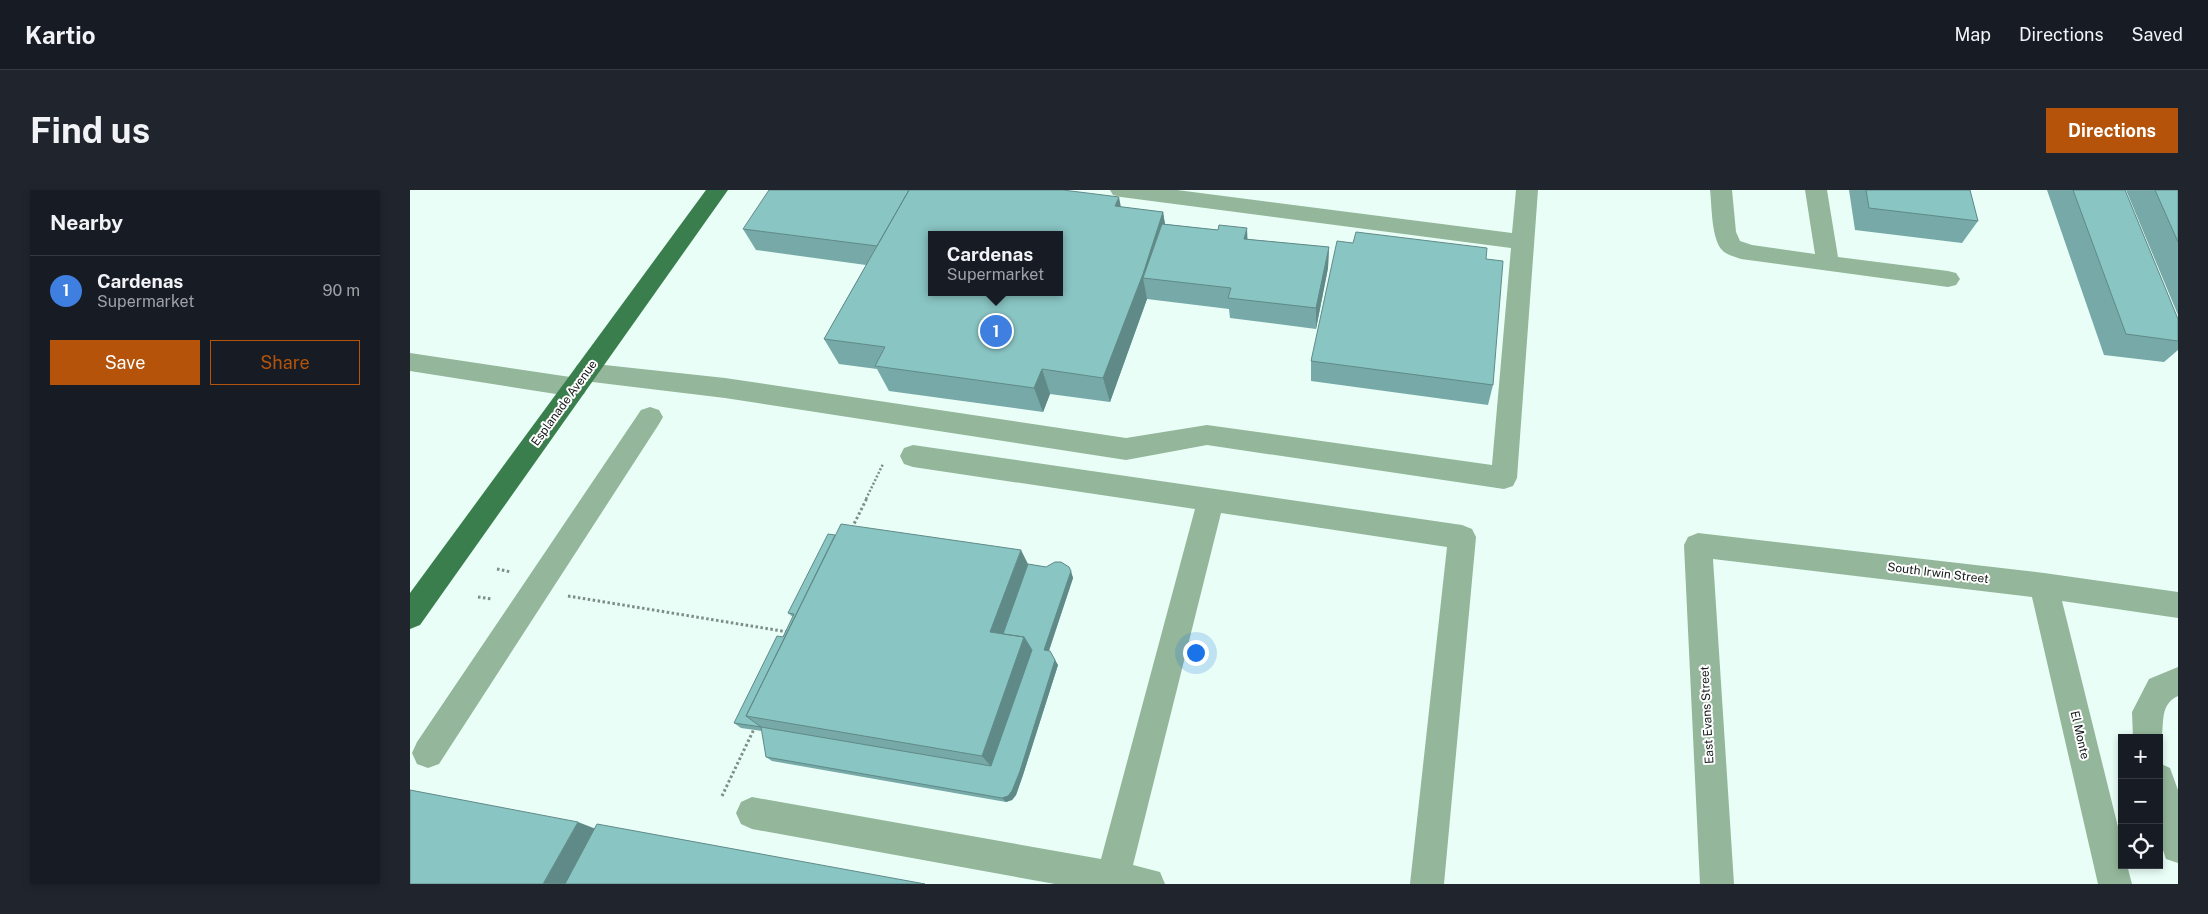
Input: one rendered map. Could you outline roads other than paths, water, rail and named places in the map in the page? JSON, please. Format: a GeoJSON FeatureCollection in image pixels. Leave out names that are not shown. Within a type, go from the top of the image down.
{"type":"FeatureCollection","features":[{"type":"Feature","properties":{"kind":"main road","name":"Esplanade Avenue"},"geometry":{"type":"LineString","coordinates":[[410,616],[717,190]]}},
{"type":"Feature","properties":{"kind":"street"},"geometry":{"type":"LineString","coordinates":[[410,362],[581,380],[725,388],[1126,449],[1207,435],[1504,478],[1527,190]]}},
{"type":"Feature","properties":{"kind":"street"},"geometry":{"type":"LineString","coordinates":[[1721,190],[1725,232],[1731,246],[1749,253],[1948,279]]}},
{"type":"Feature","properties":{"kind":"street"},"geometry":{"type":"LineString","coordinates":[[1816,190],[1828,263]]}},
{"type":"Feature","properties":{"kind":"street"},"geometry":{"type":"LineString","coordinates":[[1134,191],[1523,242]]}},
{"type":"Feature","properties":{"kind":"street"},"geometry":{"type":"LineString","coordinates":[[428,753],[650,417]]}},
{"type":"Feature","properties":{"kind":"street"},"geometry":{"type":"LineString","coordinates":[[913,456],[1462,537],[1427,884]]}},
{"type":"Feature","properties":{"kind":"street"},"geometry":{"type":"LineString","coordinates":[[1113,878],[1212,500]]}},
{"type":"Feature","properties":{"kind":"street","name":"South Irwin Street"},"geometry":{"type":"LineString","coordinates":[[1698,545],[2044,586],[2178,605]]}},
{"type":"Feature","properties":{"kind":"street","name":"East Evans Street"},"geometry":{"type":"LineString","coordinates":[[1698,545],[1717,884]]}},
{"type":"Feature","properties":{"kind":"street","name":"El Monte"},"geometry":{"type":"LineString","coordinates":[[2044,586],[2115,884]]}},
{"type":"Feature","properties":{"kind":"street"},"geometry":{"type":"LineString","coordinates":[[2148,734],[2147,712],[2160,689],[2178,681]]}},
{"type":"Feature","properties":{"kind":"street"},"geometry":{"type":"LineString","coordinates":[[2163,793],[2178,847]]}},
{"type":"Feature","properties":{"kind":"street"},"geometry":{"type":"LineString","coordinates":[[752,813],[1148,884]]}},
{"type":"Feature","properties":{"kind":"place","name":"Cardenas"},"geometry":{"type":"Point","coordinates":[996,331]}}]}
